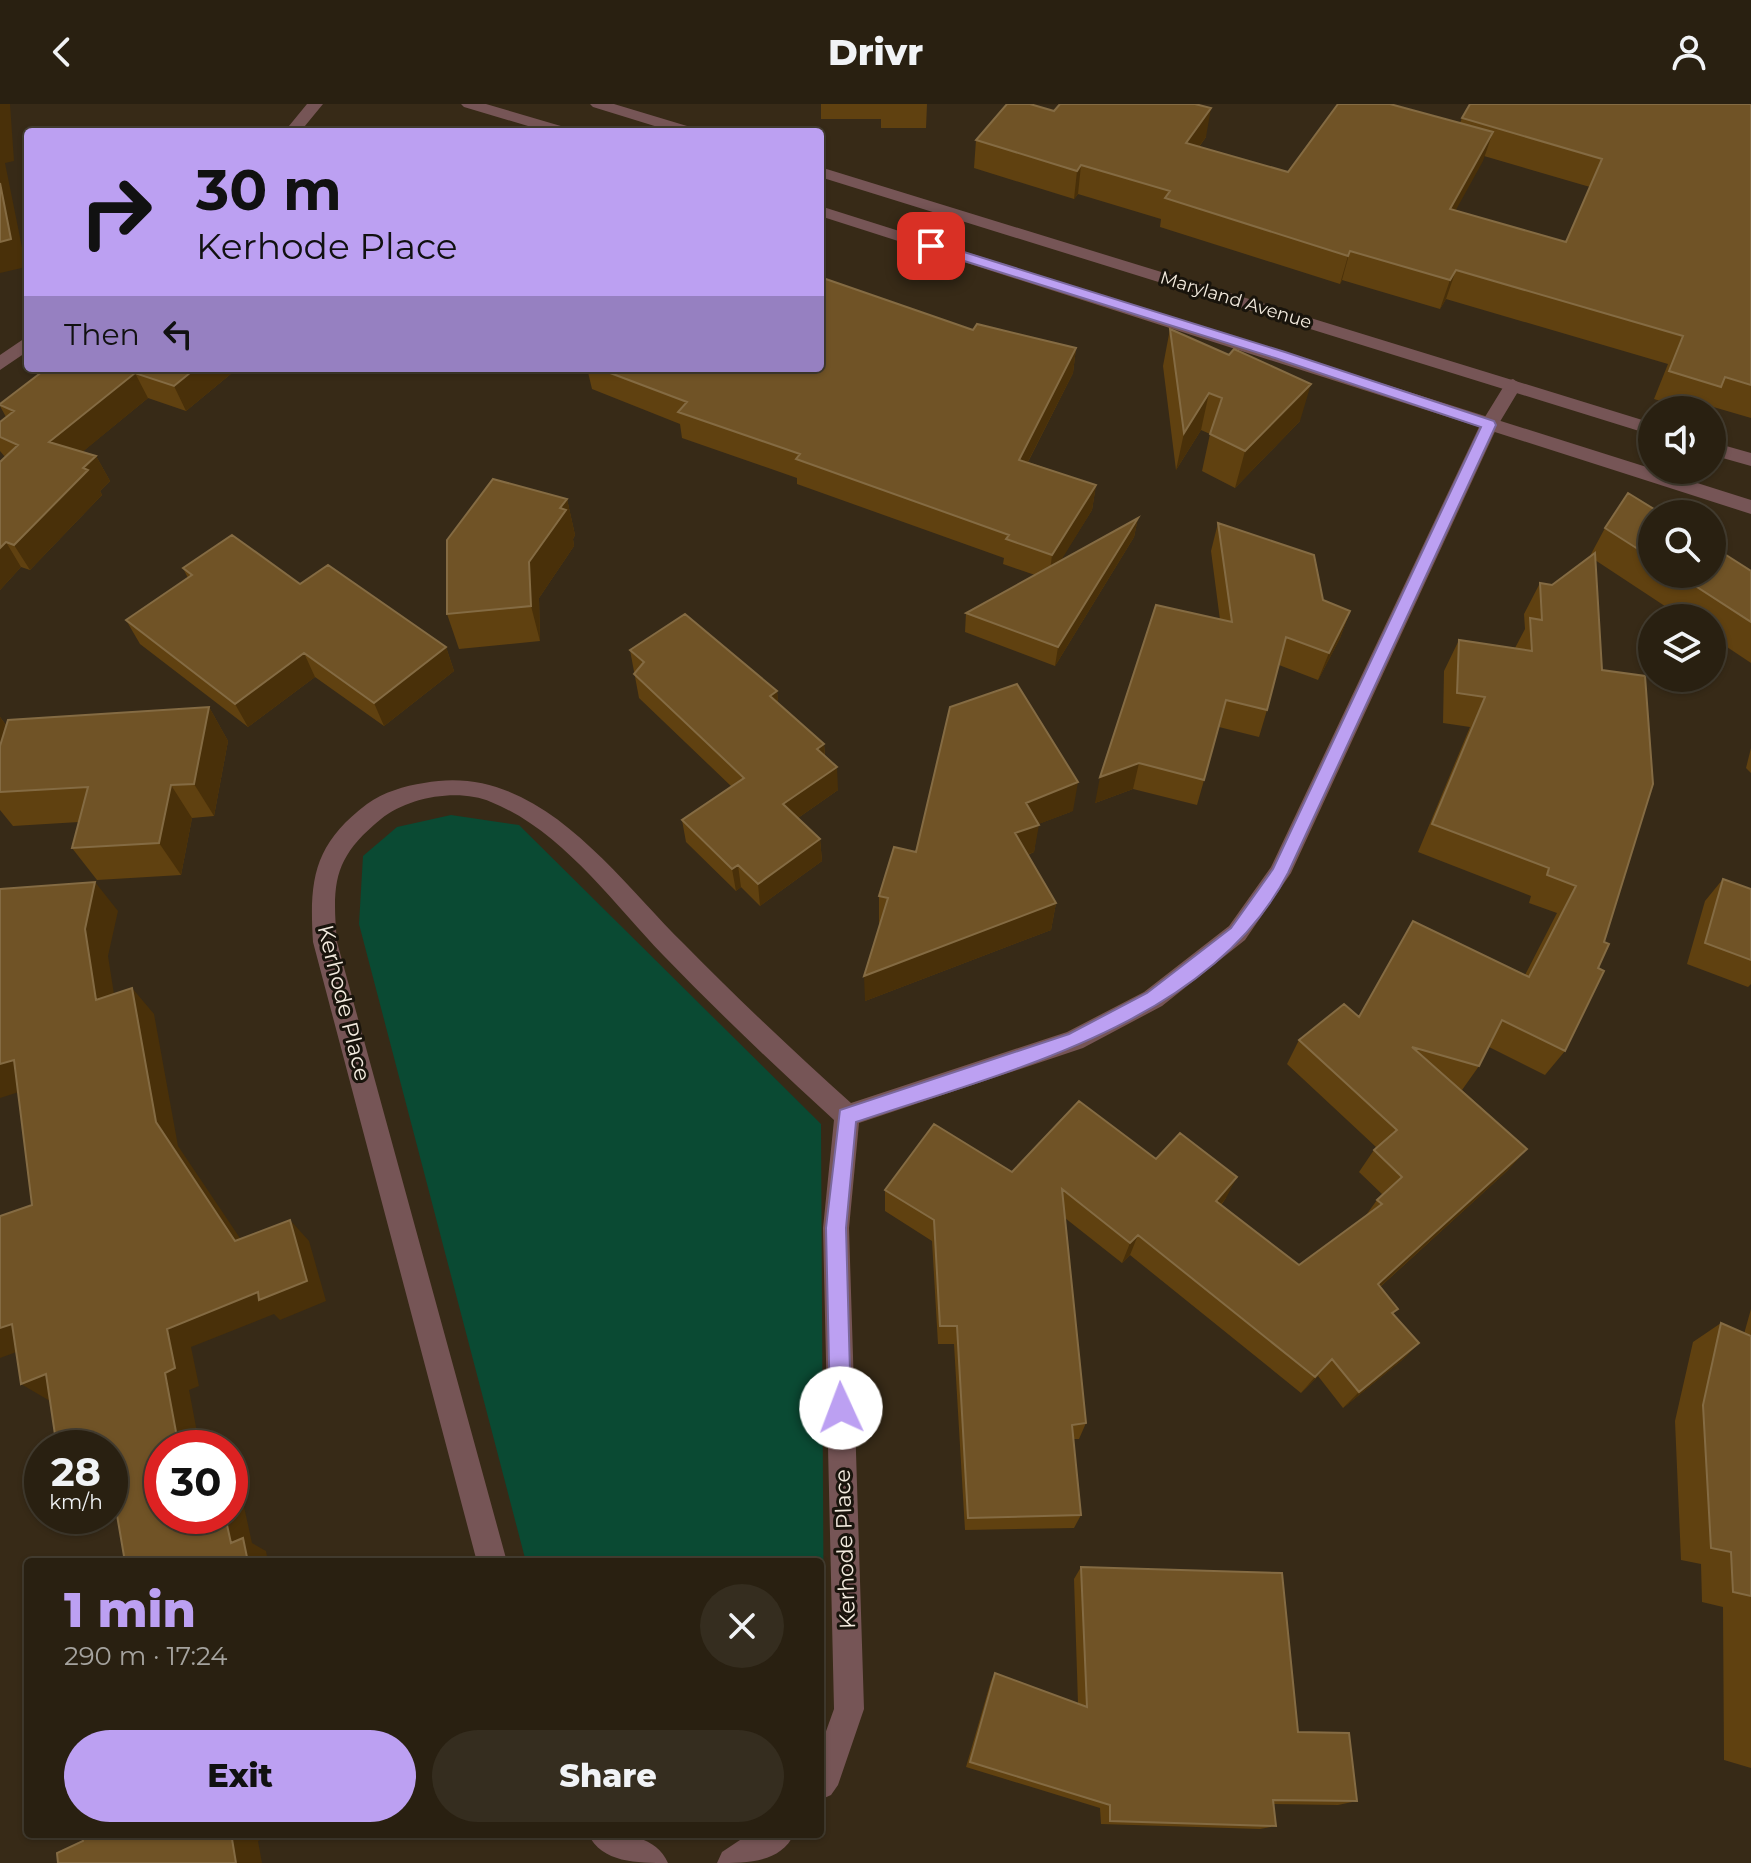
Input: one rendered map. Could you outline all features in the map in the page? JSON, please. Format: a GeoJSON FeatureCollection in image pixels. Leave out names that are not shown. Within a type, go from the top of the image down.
{"type":"FeatureCollection","features":[{"type":"Feature","properties":{"kind":"street"},"geometry":{"type":"LineString","coordinates":[[295,128],[315,104]]}},
{"type":"Feature","properties":{"kind":"street"},"geometry":{"type":"LineString","coordinates":[[469,104],[496,107],[554,128]]}},
{"type":"Feature","properties":{"kind":"street"},"geometry":{"type":"LineString","coordinates":[[598,104],[678,128]]}},
{"type":"Feature","properties":{"kind":"street","name":"Maryland Avenue"},"geometry":{"type":"LineString","coordinates":[[824,173],[1638,425]]}},
{"type":"Feature","properties":{"kind":"street","name":"Maryland Avenue"},"geometry":{"type":"LineString","coordinates":[[824,212],[1751,507]]}},
{"type":"Feature","properties":{"kind":"street"},"geometry":{"type":"LineString","coordinates":[[0,364],[24,345]]}},
{"type":"Feature","properties":{"kind":"street"},"geometry":{"type":"LineString","coordinates":[[847,1116],[1074,1040],[1153,999],[1237,933],[1280,873],[1489,425],[1513,385]]}},
{"type":"Feature","properties":{"kind":"street"},"geometry":{"type":"LineString","coordinates":[[1726,452],[1751,460]]}},
{"type":"Feature","properties":{"kind":"street","name":"Kerhode Place"},"geometry":{"type":"LineString","coordinates":[[491,1558],[325,942],[322,901],[325,868],[343,837],[380,807],[429,790],[461,787],[492,793],[529,813],[573,848],[777,1054],[847,1116],[836,1228],[849,1709],[824,1778]]}},
{"type":"Feature","properties":{"kind":"street"},"geometry":{"type":"LineString","coordinates":[[608,1838],[652,1863]]}},
{"type":"Feature","properties":{"kind":"street"},"geometry":{"type":"LineString","coordinates":[[733,1863],[772,1838]]}},
{"type":"Feature","properties":{"kind":"green space"},"geometry":{"type":"Polygon","coordinates":[[[451,815],[519,825],[821,1124],[823,1558],[525,1558],[359,924],[363,856],[397,827],[451,815]]]}},
{"type":"Feature","properties":{"kind":"building"},"geometry":{"type":"Polygon","coordinates":[[[1007,104],[1030,104],[1054,111],[1060,104],[1195,104],[1211,108],[1186,143],[1288,172],[1338,104],[1390,104],[1493,132],[1450,209],[1566,242],[1602,159],[1462,118],[1470,104],[1751,104],[1751,385],[1725,377],[1721,387],[1669,371],[1683,336],[1456,270],[1450,280],[1350,251],[1348,256],[1165,198],[1170,191],[1081,165],[1077,171],[976,140],[1007,104]]]}},
{"type":"Feature","properties":{"kind":"building"},"geometry":{"type":"Polygon","coordinates":[[[0,183],[11,239],[0,242],[0,183]]]}},
{"type":"Feature","properties":{"kind":"building"},"geometry":{"type":"Polygon","coordinates":[[[824,278],[973,330],[977,324],[1076,348],[1019,460],[1096,485],[1052,555],[1006,539],[1009,535],[796,459],[800,454],[678,412],[687,402],[608,372],[824,372],[824,278]]]}},
{"type":"Feature","properties":{"kind":"building"},"geometry":{"type":"Polygon","coordinates":[[[1170,329],[1229,355],[1234,349],[1311,384],[1245,451],[1210,434],[1222,398],[1209,393],[1184,433],[1170,329]]]}},
{"type":"Feature","properties":{"kind":"building"},"geometry":{"type":"Polygon","coordinates":[[[42,372],[191,372],[174,386],[135,373],[49,442],[96,456],[83,468],[88,470],[14,545],[6,542],[0,548],[0,462],[18,445],[0,437],[0,422],[14,411],[0,404],[42,372]]]}},
{"type":"Feature","properties":{"kind":"building"},"geometry":{"type":"Polygon","coordinates":[[[493,479],[567,499],[560,508],[566,510],[529,562],[531,606],[447,614],[447,540],[493,479]]]}},
{"type":"Feature","properties":{"kind":"building"},"geometry":{"type":"Polygon","coordinates":[[[1628,493],[1639,500],[1638,549],[1605,528],[1628,493]]]}},
{"type":"Feature","properties":{"kind":"building"},"geometry":{"type":"Polygon","coordinates":[[[1138,518],[1058,647],[966,613],[1138,518]]]}},
{"type":"Feature","properties":{"kind":"building"},"geometry":{"type":"Polygon","coordinates":[[[1218,523],[1314,555],[1323,600],[1350,611],[1329,653],[1286,637],[1267,710],[1226,700],[1204,780],[1139,763],[1100,777],[1156,605],[1232,622],[1218,523]]]}},
{"type":"Feature","properties":{"kind":"building"},"geometry":{"type":"Polygon","coordinates":[[[232,535],[300,584],[328,565],[446,647],[374,703],[304,653],[235,704],[126,620],[192,575],[183,568],[232,535]]]}},
{"type":"Feature","properties":{"kind":"building"},"geometry":{"type":"Polygon","coordinates":[[[1595,553],[1602,670],[1638,675],[1638,692],[1646,692],[1653,784],[1604,942],[1609,944],[1598,968],[1604,971],[1565,1051],[1502,1020],[1479,1066],[1412,1047],[1527,1149],[1378,1284],[1398,1309],[1392,1313],[1419,1343],[1359,1392],[1332,1359],[1315,1377],[1138,1235],[1130,1243],[1062,1189],[1086,1423],[1072,1425],[1081,1515],[968,1518],[957,1326],[940,1326],[934,1220],[885,1190],[934,1124],[1012,1172],[1079,1101],[1156,1159],[1180,1133],[1237,1177],[1216,1201],[1299,1265],[1382,1204],[1377,1200],[1402,1177],[1374,1150],[1397,1130],[1299,1040],[1344,1004],[1359,1017],[1413,921],[1529,977],[1576,886],[1547,875],[1549,868],[1432,824],[1485,697],[1457,693],[1459,640],[1532,651],[1530,618],[1542,620],[1540,583],[1552,585],[1595,553]]]}},
{"type":"Feature","properties":{"kind":"building"},"geometry":{"type":"Polygon","coordinates":[[[1726,555],[1751,571],[1751,622],[1699,588],[1726,588],[1726,555]]]}},
{"type":"Feature","properties":{"kind":"building"},"geometry":{"type":"Polygon","coordinates":[[[685,614],[777,691],[770,696],[824,744],[817,749],[837,767],[783,804],[820,839],[758,884],[738,865],[732,869],[682,820],[744,778],[634,674],[644,662],[630,650],[685,614]]]}},
{"type":"Feature","properties":{"kind":"building"},"geometry":{"type":"Polygon","coordinates":[[[1017,684],[1078,782],[1026,803],[1039,825],[1015,833],[1056,903],[864,976],[888,898],[879,896],[894,847],[916,852],[950,707],[1017,684]]]}},
{"type":"Feature","properties":{"kind":"building"},"geometry":{"type":"Polygon","coordinates":[[[209,707],[194,784],[171,785],[159,843],[72,848],[88,787],[0,792],[0,746],[8,720],[209,707]]]}},
{"type":"Feature","properties":{"kind":"building"},"geometry":{"type":"Polygon","coordinates":[[[1723,879],[1751,889],[1751,960],[1705,943],[1723,879]]]}},
{"type":"Feature","properties":{"kind":"building"},"geometry":{"type":"Polygon","coordinates":[[[95,882],[85,929],[96,1000],[132,988],[156,1122],[235,1241],[290,1220],[307,1281],[259,1300],[258,1292],[167,1329],[175,1368],[165,1373],[176,1430],[144,1430],[144,1534],[229,1534],[231,1543],[243,1538],[247,1558],[124,1558],[120,1534],[128,1534],[128,1430],[54,1430],[46,1374],[21,1384],[12,1324],[0,1328],[0,1216],[32,1205],[14,1060],[0,1064],[0,889],[95,882]]]}},
{"type":"Feature","properties":{"kind":"building"},"geometry":{"type":"Polygon","coordinates":[[[1721,1323],[1751,1336],[1751,1596],[1733,1592],[1731,1552],[1711,1548],[1703,1405],[1721,1323]]]}},
{"type":"Feature","properties":{"kind":"building"},"geometry":{"type":"Polygon","coordinates":[[[1081,1567],[1282,1573],[1298,1732],[1349,1733],[1357,1801],[1273,1800],[1276,1826],[1110,1821],[1110,1805],[970,1762],[995,1673],[1087,1707],[1081,1567]]]}},
{"type":"Feature","properties":{"kind":"building"},"geometry":{"type":"Polygon","coordinates":[[[83,1838],[234,1838],[232,1839],[236,1863],[58,1863],[57,1853],[83,1841],[83,1838]]]}},
{"type":"Feature","properties":{"kind":"route"},"geometry":{"type":"LineString","coordinates":[[841,1408],[836,1228],[847,1116],[1074,1040],[1153,999],[1237,933],[1280,873],[1489,425],[1280,355],[931,246]]}}]}
